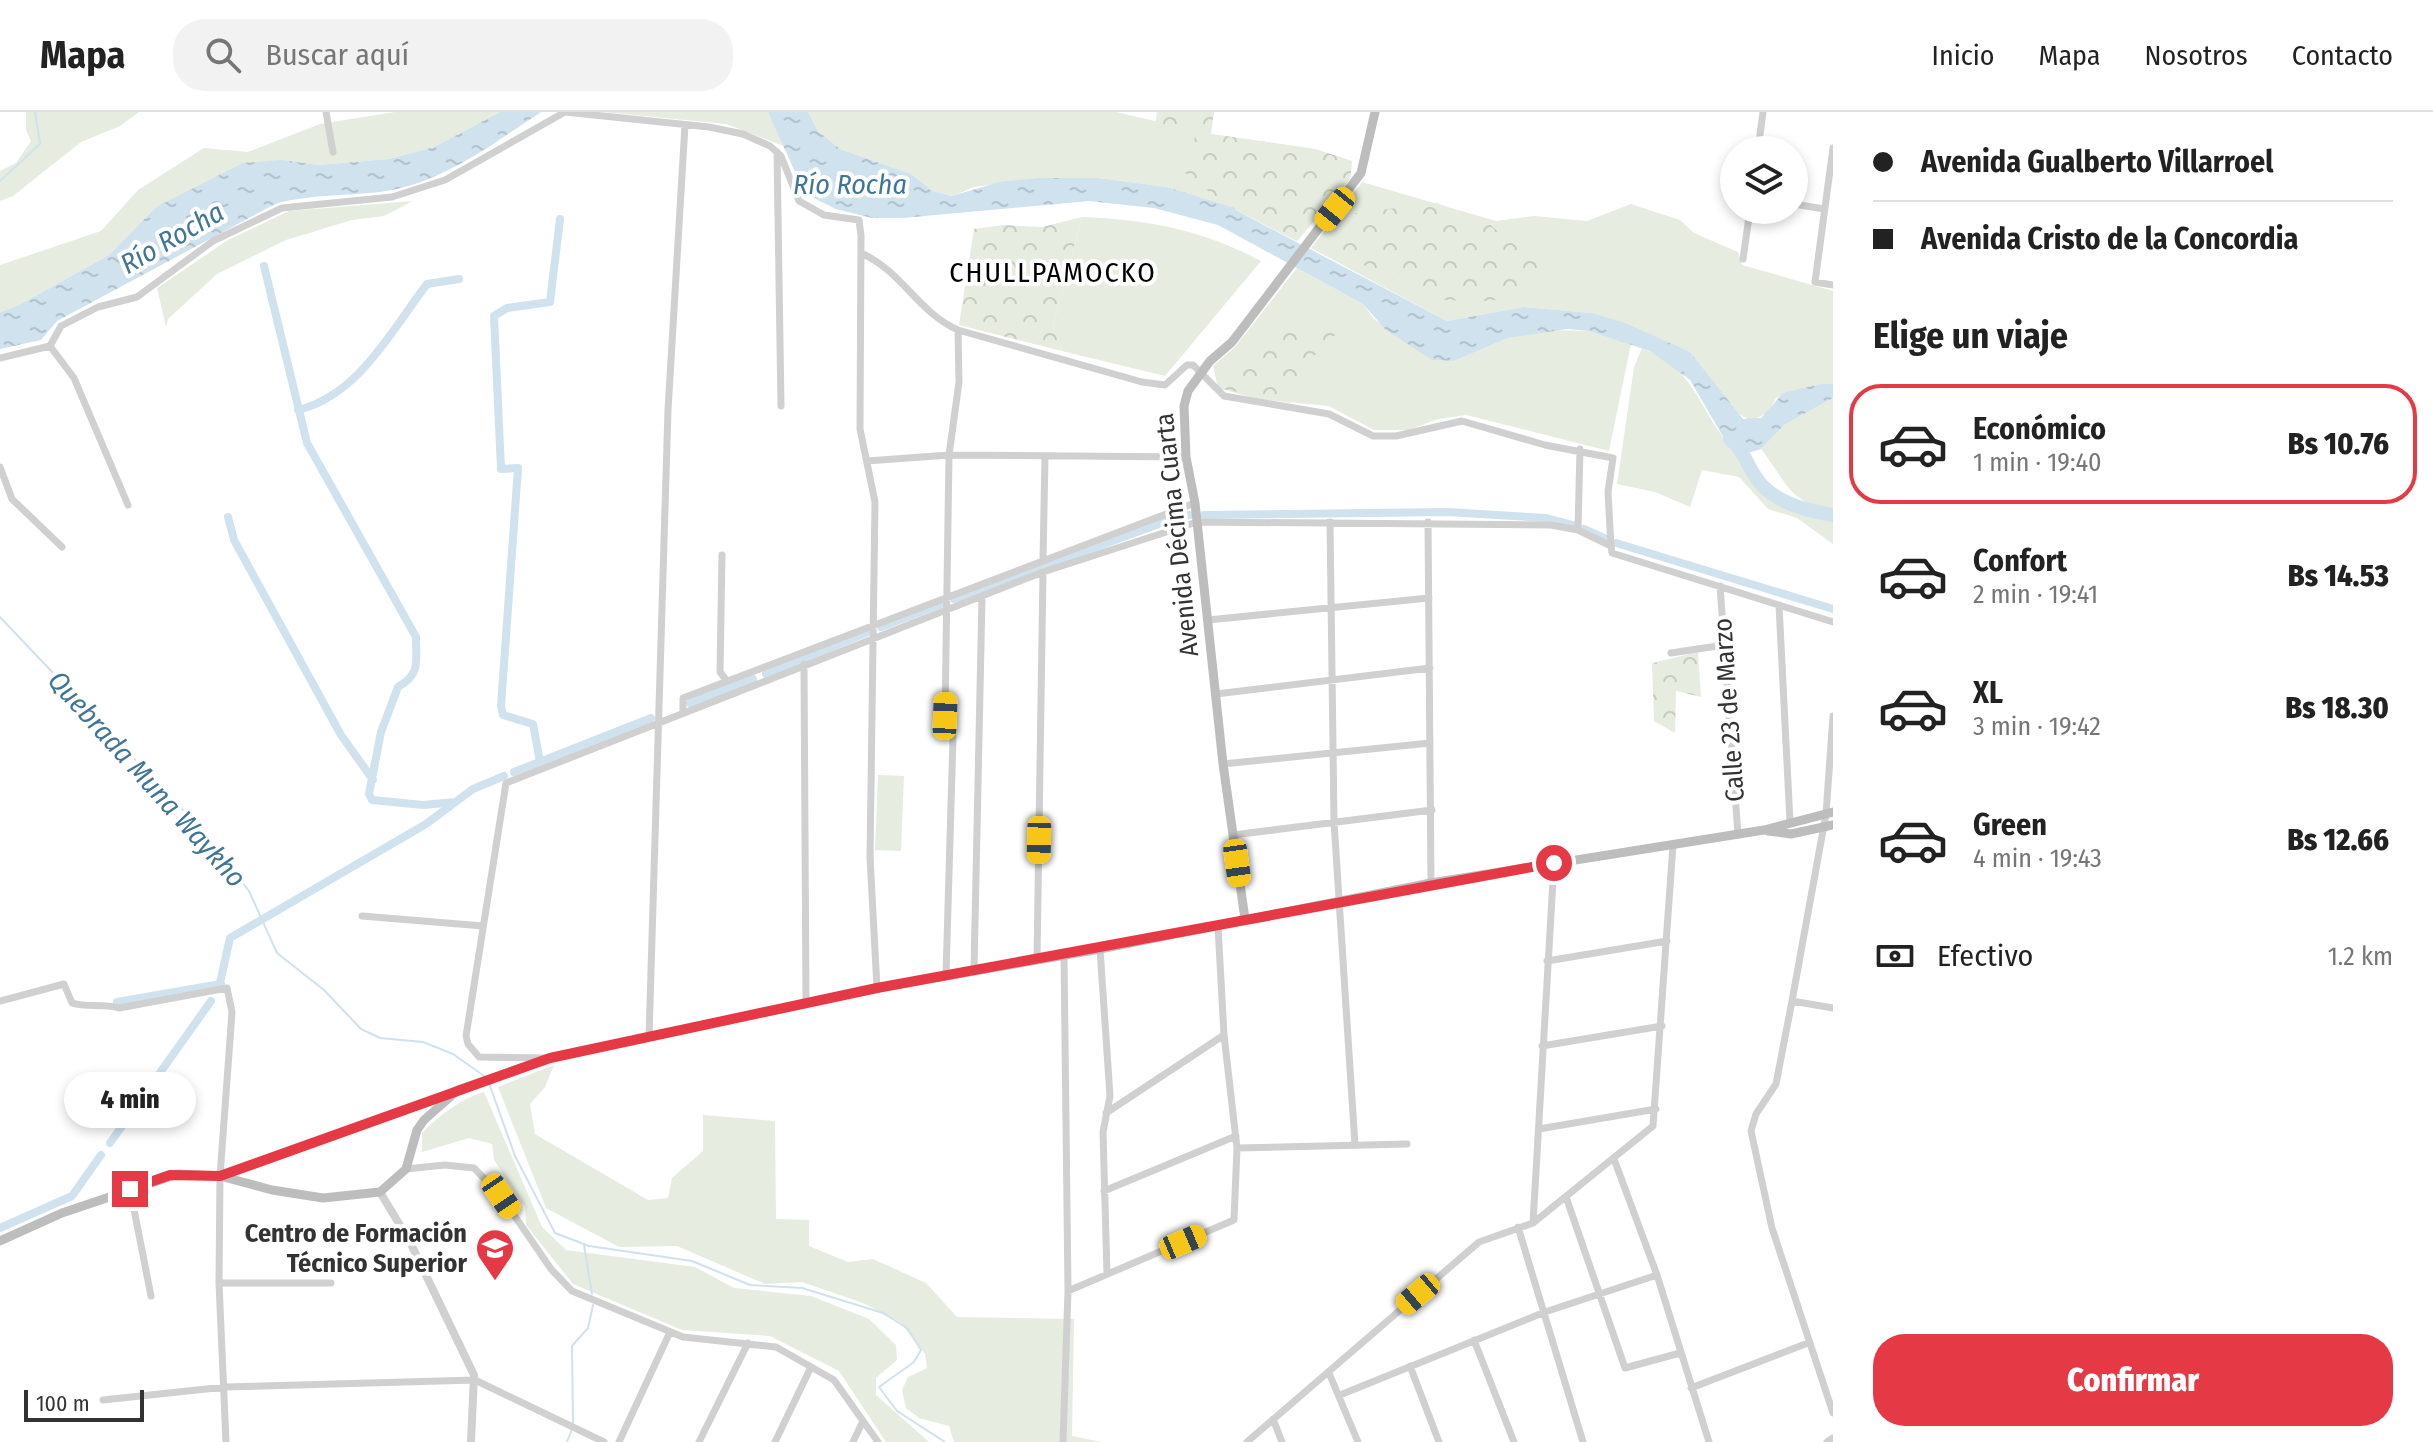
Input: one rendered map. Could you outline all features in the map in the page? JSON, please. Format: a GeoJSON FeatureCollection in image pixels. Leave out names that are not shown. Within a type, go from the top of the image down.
{"type":"FeatureCollection","features":[{"type":"Feature","properties":{"kind":"main road","name":"Avenida Décima Cuarta"},"geometry":{"type":"LineString","coordinates":[[1245,919],[1223,764],[1195,503],[1186,457],[1184,406],[1188,391],[1203,371],[1232,342],[1361,173],[1375,112]]}},
{"type":"Feature","properties":{"kind":"main road"},"geometry":{"type":"LineString","coordinates":[[0,1241],[170,1175],[220,1176],[272,1190],[323,1198],[380,1192],[406,1169],[417,1130],[458,1090],[550,1058],[877,988],[1100,949],[1431,883],[1738,835],[1829,813]]}},
{"type":"Feature","properties":{"kind":"main road"},"geometry":{"type":"LineString","coordinates":[[1764,830],[1791,834],[1828,826]]}},
{"type":"Feature","properties":{"kind":"street"},"geometry":{"type":"LineString","coordinates":[[326,112],[333,152]]}},
{"type":"Feature","properties":{"kind":"street"},"geometry":{"type":"LineString","coordinates":[[0,358],[50,346],[61,326],[98,307],[137,297],[213,241],[282,208],[392,197],[445,180],[565,112],[743,134],[777,152],[799,201],[824,215],[859,220],[863,254],[860,429],[875,502],[870,857],[877,988]]}},
{"type":"Feature","properties":{"kind":"street"},"geometry":{"type":"LineString","coordinates":[[1760,136],[1763,112]]}},
{"type":"Feature","properties":{"kind":"street"},"geometry":{"type":"LineString","coordinates":[[649,1037],[668,410],[685,125]]}},
{"type":"Feature","properties":{"kind":"street"},"geometry":{"type":"LineString","coordinates":[[1833,148],[1831,182],[1824,209],[1815,282],[1833,285]]}},
{"type":"Feature","properties":{"kind":"street"},"geometry":{"type":"LineString","coordinates":[[777,152],[781,406]]}},
{"type":"Feature","properties":{"kind":"street"},"geometry":{"type":"LineString","coordinates":[[1808,206],[1824,209]]}},
{"type":"Feature","properties":{"kind":"street"},"geometry":{"type":"LineString","coordinates":[[1743,259],[1748,224]]}},
{"type":"Feature","properties":{"kind":"street"},"geometry":{"type":"LineString","coordinates":[[863,254],[881,262],[936,321],[1142,382],[1165,385],[1187,365],[1203,371],[1224,396],[1329,414],[1373,436],[1396,436],[1462,421],[1545,445],[1580,449],[1613,458],[1608,492],[1612,553],[1833,622]]}},
{"type":"Feature","properties":{"kind":"street"},"geometry":{"type":"LineString","coordinates":[[946,975],[953,737],[945,716],[949,455],[959,382],[958,330]]}},
{"type":"Feature","properties":{"kind":"street"},"geometry":{"type":"LineString","coordinates":[[50,346],[74,378],[128,505]]}},
{"type":"Feature","properties":{"kind":"street"},"geometry":{"type":"LineString","coordinates":[[1578,530],[1580,449]]}},
{"type":"Feature","properties":{"kind":"street"},"geometry":{"type":"LineString","coordinates":[[867,461],[949,455],[1186,457]]}},
{"type":"Feature","properties":{"kind":"street"},"geometry":{"type":"LineString","coordinates":[[1043,560],[1045,457]]}},
{"type":"Feature","properties":{"kind":"street"},"geometry":{"type":"LineString","coordinates":[[0,467],[18,506],[62,547]]}},
{"type":"Feature","properties":{"kind":"street"},"geometry":{"type":"LineString","coordinates":[[683,713],[683,698],[1195,503]]}},
{"type":"Feature","properties":{"kind":"street"},"geometry":{"type":"LineString","coordinates":[[550,1058],[534,1055],[479,1057],[468,1044],[466,1036],[506,783],[871,637],[1043,572],[1197,522],[1551,525],[1578,530],[1611,546]]}},
{"type":"Feature","properties":{"kind":"street"},"geometry":{"type":"LineString","coordinates":[[1330,522],[1328,609],[1334,822],[1355,1145]]}},
{"type":"Feature","properties":{"kind":"street"},"geometry":{"type":"LineString","coordinates":[[1428,522],[1431,883]]}},
{"type":"Feature","properties":{"kind":"street"},"geometry":{"type":"LineString","coordinates":[[722,555],[720,672],[727,681]]}},
{"type":"Feature","properties":{"kind":"street"},"geometry":{"type":"LineString","coordinates":[[1037,959],[1043,572]]}},
{"type":"Feature","properties":{"kind":"street","name":"Calle 23 de Marzo"},"geometry":{"type":"LineString","coordinates":[[1720,586],[1738,835]]}},
{"type":"Feature","properties":{"kind":"street"},"geometry":{"type":"LineString","coordinates":[[974,970],[982,597]]}},
{"type":"Feature","properties":{"kind":"street"},"geometry":{"type":"LineString","coordinates":[[1208,620],[1429,598]]}},
{"type":"Feature","properties":{"kind":"street"},"geometry":{"type":"LineString","coordinates":[[1779,605],[1790,822]]}},
{"type":"Feature","properties":{"kind":"street"},"geometry":{"type":"LineString","coordinates":[[1671,653],[1724,645]]}},
{"type":"Feature","properties":{"kind":"street"},"geometry":{"type":"LineString","coordinates":[[804,664],[806,1004]]}},
{"type":"Feature","properties":{"kind":"street"},"geometry":{"type":"LineString","coordinates":[[1216,694],[1430,668]]}},
{"type":"Feature","properties":{"kind":"street"},"geometry":{"type":"LineString","coordinates":[[1833,716],[1828,826],[1776,1084],[1756,1114],[1751,1131],[1772,1228],[1833,1413]]}},
{"type":"Feature","properties":{"kind":"street"},"geometry":{"type":"LineString","coordinates":[[1223,764],[1430,743]]}},
{"type":"Feature","properties":{"kind":"street"},"geometry":{"type":"LineString","coordinates":[[1233,835],[1432,810]]}},
{"type":"Feature","properties":{"kind":"street"},"geometry":{"type":"LineString","coordinates":[[1247,1442],[1479,1242],[1533,1223],[1653,1126],[1673,845]]}},
{"type":"Feature","properties":{"kind":"street"},"geometry":{"type":"LineString","coordinates":[[1533,1223],[1554,863]]}},
{"type":"Feature","properties":{"kind":"street"},"geometry":{"type":"LineString","coordinates":[[362,916],[483,926]]}},
{"type":"Feature","properties":{"kind":"street"},"geometry":{"type":"LineString","coordinates":[[1068,1291],[1234,1220],[1237,1148],[1224,1035],[1218,926]]}},
{"type":"Feature","properties":{"kind":"street"},"geometry":{"type":"LineString","coordinates":[[1547,961],[1667,941]]}},
{"type":"Feature","properties":{"kind":"street"},"geometry":{"type":"LineString","coordinates":[[1100,949],[1110,1096],[1103,1132],[1107,1274]]}},
{"type":"Feature","properties":{"kind":"street"},"geometry":{"type":"LineString","coordinates":[[1063,1442],[1068,1291],[1064,954]]}},
{"type":"Feature","properties":{"kind":"street"},"geometry":{"type":"LineString","coordinates":[[0,1001],[64,984],[72,1003],[83,1006],[101,1003],[119,1008],[227,988],[232,1012],[220,1176],[219,1283],[226,1442]]}},
{"type":"Feature","properties":{"kind":"street"},"geometry":{"type":"LineString","coordinates":[[1792,1001],[1833,1008]]}},
{"type":"Feature","properties":{"kind":"street"},"geometry":{"type":"LineString","coordinates":[[1542,1046],[1662,1026]]}},
{"type":"Feature","properties":{"kind":"street"},"geometry":{"type":"LineString","coordinates":[[1106,1113],[1224,1035]]}},
{"type":"Feature","properties":{"kind":"street"},"geometry":{"type":"LineString","coordinates":[[220,1176],[458,1090]]}},
{"type":"Feature","properties":{"kind":"street"},"geometry":{"type":"LineString","coordinates":[[1539,1129],[1656,1109]]}},
{"type":"Feature","properties":{"kind":"street"},"geometry":{"type":"LineString","coordinates":[[1104,1191],[1236,1136]]}},
{"type":"Feature","properties":{"kind":"street"},"geometry":{"type":"LineString","coordinates":[[1237,1148],[1407,1144]]}},
{"type":"Feature","properties":{"kind":"street"},"geometry":{"type":"LineString","coordinates":[[1614,1159],[1657,1275],[1709,1442]]}},
{"type":"Feature","properties":{"kind":"street"},"geometry":{"type":"LineString","coordinates":[[406,1169],[445,1165],[474,1168],[501,1196],[551,1269],[572,1291],[683,1337],[776,1347],[834,1380],[878,1442]]}},
{"type":"Feature","properties":{"kind":"street"},"geometry":{"type":"LineString","coordinates":[[130,1189],[151,1296]]}},
{"type":"Feature","properties":{"kind":"street"},"geometry":{"type":"LineString","coordinates":[[380,1192],[410,1242],[475,1380],[471,1442]]}},
{"type":"Feature","properties":{"kind":"street"},"geometry":{"type":"LineString","coordinates":[[1566,1197],[1602,1293],[1625,1368],[1680,1353]]}},
{"type":"Feature","properties":{"kind":"street"},"geometry":{"type":"LineString","coordinates":[[1518,1227],[1583,1442]]}},
{"type":"Feature","properties":{"kind":"street"},"geometry":{"type":"LineString","coordinates":[[1340,1395],[1545,1312],[1657,1275]]}},
{"type":"Feature","properties":{"kind":"street"},"geometry":{"type":"LineString","coordinates":[[219,1283],[331,1283]]}},
{"type":"Feature","properties":{"kind":"street"},"geometry":{"type":"LineString","coordinates":[[619,1442],[670,1332]]}},
{"type":"Feature","properties":{"kind":"street"},"geometry":{"type":"LineString","coordinates":[[1474,1340],[1514,1442]]}},
{"type":"Feature","properties":{"kind":"street"},"geometry":{"type":"LineString","coordinates":[[699,1442],[748,1343]]}},
{"type":"Feature","properties":{"kind":"street"},"geometry":{"type":"LineString","coordinates":[[1691,1388],[1808,1343]]}},
{"type":"Feature","properties":{"kind":"street"},"geometry":{"type":"LineString","coordinates":[[1410,1366],[1439,1442]]}},
{"type":"Feature","properties":{"kind":"street"},"geometry":{"type":"LineString","coordinates":[[775,1442],[811,1367]]}},
{"type":"Feature","properties":{"kind":"street"},"geometry":{"type":"LineString","coordinates":[[1329,1373],[1358,1442]]}},
{"type":"Feature","properties":{"kind":"street"},"geometry":{"type":"LineString","coordinates":[[103,1400],[225,1387],[475,1380],[604,1442]]}},
{"type":"Feature","properties":{"kind":"street"},"geometry":{"type":"LineString","coordinates":[[1273,1419],[1282,1442]]}},
{"type":"Feature","properties":{"kind":"street"},"geometry":{"type":"LineString","coordinates":[[853,1442],[863,1421]]}},
{"type":"Feature","properties":{"kind":"street"},"geometry":{"type":"LineString","coordinates":[[1827,1442],[1833,1438]]}},
{"type":"Feature","properties":{"kind":"green space"},"geometry":{"type":"Polygon","coordinates":[[[26,112],[139,112],[120,126],[81,142],[13,196],[0,201],[0,171],[16,163],[31,141],[26,130],[26,112]]]}},
{"type":"Feature","properties":{"kind":"green space"},"geometry":{"type":"Polygon","coordinates":[[[395,112],[500,112],[434,147],[389,159],[317,165],[283,160],[156,207],[109,255],[19,305],[0,312],[0,265],[101,231],[138,190],[204,148],[248,152],[320,124],[395,112]]]}},
{"type":"Feature","properties":{"kind":"green space"},"geometry":{"type":"Polygon","coordinates":[[[603,112],[768,112],[786,147],[726,124],[603,112]]]}},
{"type":"Feature","properties":{"kind":"green space"},"geometry":{"type":"Polygon","coordinates":[[[808,112],[1116,112],[1210,134],[1315,149],[1352,161],[1350,179],[1297,241],[1226,205],[1167,187],[1098,178],[1038,178],[974,187],[953,196],[933,191],[911,174],[840,149],[818,131],[808,112]]]}},
{"type":"Feature","properties":{"kind":"green space"},"geometry":{"type":"Polygon","coordinates":[[[1157,112],[1214,112],[1211,134],[1315,149],[1352,161],[1350,179],[1297,241],[1226,205],[1179,168],[1198,132],[1155,123],[1157,112]]]}},
{"type":"Feature","properties":{"kind":"green space"},"geometry":{"type":"Polygon","coordinates":[[[1362,182],[1496,221],[1534,216],[1587,221],[1631,204],[1680,220],[1694,233],[1738,252],[1742,265],[1833,291],[1833,384],[1820,384],[1776,398],[1768,412],[1752,421],[1735,412],[1690,352],[1592,313],[1524,307],[1447,321],[1311,248],[1362,182]]]}},
{"type":"Feature","properties":{"kind":"green space"},"geometry":{"type":"Polygon","coordinates":[[[413,201],[384,216],[352,220],[286,240],[217,274],[168,319],[166,327],[157,288],[228,240],[289,211],[413,201]]]}},
{"type":"Feature","properties":{"kind":"green space"},"geometry":{"type":"Polygon","coordinates":[[[1437,203],[1489,224],[1538,264],[1533,296],[1476,302],[1432,299],[1329,248],[1349,217],[1356,213],[1437,203]]]}},
{"type":"Feature","properties":{"kind":"green space"},"geometry":{"type":"Polygon","coordinates":[[[1082,217],[1174,228],[1217,241],[1261,261],[1165,376],[1062,351],[1053,326],[1082,217]]]}},
{"type":"Feature","properties":{"kind":"green space"},"geometry":{"type":"Polygon","coordinates":[[[1082,217],[1053,326],[1062,351],[959,325],[974,229],[1004,225],[1042,227],[1082,217]]]}},
{"type":"Feature","properties":{"kind":"green space"},"geometry":{"type":"Polygon","coordinates":[[[1297,268],[1363,304],[1374,319],[1432,360],[1454,361],[1508,338],[1550,330],[1589,331],[1631,344],[1609,451],[1466,415],[1438,419],[1408,430],[1374,430],[1329,406],[1257,399],[1218,388],[1213,366],[1235,347],[1297,268]]]}},
{"type":"Feature","properties":{"kind":"green space"},"geometry":{"type":"Polygon","coordinates":[[[1308,321],[1341,329],[1308,362],[1290,403],[1218,388],[1228,366],[1289,326],[1308,321]]]}},
{"type":"Feature","properties":{"kind":"green space"},"geometry":{"type":"Polygon","coordinates":[[[1642,348],[1671,364],[1690,384],[1722,436],[1739,453],[1750,478],[1760,490],[1788,508],[1833,520],[1833,544],[1797,518],[1768,509],[1739,477],[1702,470],[1690,507],[1655,492],[1617,484],[1634,367],[1642,348]]]}},
{"type":"Feature","properties":{"kind":"green space"},"geometry":{"type":"Polygon","coordinates":[[[1833,398],[1833,511],[1797,496],[1761,449],[1784,425],[1833,398]]]}},
{"type":"Feature","properties":{"kind":"green space"},"geometry":{"type":"Polygon","coordinates":[[[1698,652],[1701,697],[1676,691],[1675,733],[1654,721],[1652,663],[1698,652]]]}},
{"type":"Feature","properties":{"kind":"green space"},"geometry":{"type":"Polygon","coordinates":[[[878,775],[904,776],[901,851],[875,850],[878,775]]]}},
{"type":"Feature","properties":{"kind":"green space"},"geometry":{"type":"Polygon","coordinates":[[[554,1065],[545,1087],[530,1104],[535,1134],[648,1200],[668,1198],[672,1178],[703,1151],[703,1115],[775,1121],[776,1219],[809,1220],[809,1246],[848,1262],[873,1259],[926,1283],[957,1317],[1074,1319],[1072,1436],[1102,1442],[954,1442],[949,1426],[919,1418],[906,1408],[902,1390],[908,1377],[927,1368],[925,1354],[900,1322],[863,1303],[802,1282],[765,1284],[677,1246],[619,1247],[546,1208],[498,1087],[554,1065]]]}},
{"type":"Feature","properties":{"kind":"green space"},"geometry":{"type":"Polygon","coordinates":[[[484,1092],[542,1227],[566,1250],[695,1267],[734,1288],[811,1296],[869,1319],[896,1345],[897,1360],[876,1378],[876,1395],[929,1442],[886,1442],[839,1371],[770,1336],[682,1330],[573,1284],[526,1225],[525,1207],[494,1160],[492,1144],[469,1138],[422,1152],[422,1133],[429,1126],[459,1103],[484,1092]]]}},
{"type":"Feature","properties":{"kind":"water","name":"Río Rocha"},"geometry":{"type":"Polygon","coordinates":[[[500,112],[541,112],[470,158],[413,185],[275,204],[57,321],[41,340],[0,349],[0,312],[19,305],[109,255],[156,207],[243,163],[283,160],[318,165],[389,159],[434,147],[500,112]]]}},
{"type":"Feature","properties":{"kind":"water","name":"Río Rocha"},"geometry":{"type":"Polygon","coordinates":[[[768,112],[808,112],[818,131],[840,149],[911,174],[933,191],[952,196],[999,182],[1038,178],[1098,178],[1167,187],[1226,205],[1447,321],[1524,307],[1592,313],[1625,323],[1690,352],[1743,419],[1761,418],[1783,393],[1820,384],[1833,384],[1833,398],[1784,425],[1761,449],[1751,452],[1738,450],[1725,440],[1690,380],[1650,351],[1589,331],[1567,329],[1508,338],[1454,361],[1432,360],[1386,330],[1363,304],[1218,225],[1154,208],[1089,201],[903,218],[872,218],[836,209],[805,194],[768,112]]]}},
{"type":"Feature","properties":{"kind":"waterway"},"geometry":{"type":"LineString","coordinates":[[0,181],[40,144],[35,112]]}},
{"type":"Feature","properties":{"kind":"waterway"},"geometry":{"type":"LineString","coordinates":[[540,762],[533,724],[503,715],[501,706],[518,468],[501,469],[494,316],[507,308],[550,302],[560,219]]}},
{"type":"Feature","properties":{"kind":"waterway"},"geometry":{"type":"LineString","coordinates":[[264,266],[307,443],[416,637],[416,666],[411,677],[398,687],[381,732],[369,794],[372,800],[423,805],[455,802]]}},
{"type":"Feature","properties":{"kind":"waterway"},"geometry":{"type":"LineString","coordinates":[[298,410],[339,391],[356,376],[427,284],[459,279]]}},
{"type":"Feature","properties":{"kind":"waterway"},"geometry":{"type":"LineString","coordinates":[[1730,439],[1770,492],[1800,507],[1833,515]]}},
{"type":"Feature","properties":{"kind":"waterway"},"geometry":{"type":"LineString","coordinates":[[1204,515],[1447,512],[1546,518],[1573,525]]}},
{"type":"Feature","properties":{"kind":"waterway"},"geometry":{"type":"LineString","coordinates":[[954,599],[1190,515]]}},
{"type":"Feature","properties":{"kind":"waterway"},"geometry":{"type":"LineString","coordinates":[[228,517],[234,540],[341,735],[373,780]]}},
{"type":"Feature","properties":{"kind":"waterway"},"geometry":{"type":"LineString","coordinates":[[1584,529],[1604,538]]}},
{"type":"Feature","properties":{"kind":"waterway"},"geometry":{"type":"LineString","coordinates":[[1616,543],[1833,609]]}},
{"type":"Feature","properties":{"kind":"waterway"},"geometry":{"type":"LineString","coordinates":[[881,627],[941,604]]}},
{"type":"Feature","properties":{"kind":"waterway","name":"Quebrada Muna Waykho"},"geometry":{"type":"LineString","coordinates":[[0,617],[197,825],[249,891],[277,953],[324,990],[361,1029],[380,1038],[423,1042],[453,1054],[487,1078]]}},
{"type":"Feature","properties":{"kind":"waterway"},"geometry":{"type":"LineString","coordinates":[[766,674],[868,632]]}},
{"type":"Feature","properties":{"kind":"waterway"},"geometry":{"type":"LineString","coordinates":[[690,703],[753,679]]}},
{"type":"Feature","properties":{"kind":"waterway"},"geometry":{"type":"LineString","coordinates":[[514,772],[651,718]]}},
{"type":"Feature","properties":{"kind":"waterway"},"geometry":{"type":"LineString","coordinates":[[219,987],[230,938],[426,824],[473,789],[504,776]]}},
{"type":"Feature","properties":{"kind":"waterway"},"geometry":{"type":"LineString","coordinates":[[117,1002],[221,984]]}},
{"type":"Feature","properties":{"kind":"waterway"},"geometry":{"type":"LineString","coordinates":[[110,1143],[211,1001]]}},
{"type":"Feature","properties":{"kind":"waterway","name":"Quebrada Muna Waykho"},"geometry":{"type":"LineString","coordinates":[[489,1083],[515,1156],[555,1233],[589,1246],[692,1261],[750,1285],[802,1288],[883,1313],[907,1328],[921,1350],[914,1362],[879,1387],[897,1411],[945,1442]]}},
{"type":"Feature","properties":{"kind":"waterway"},"geometry":{"type":"LineString","coordinates":[[0,1228],[72,1196],[101,1155]]}},
{"type":"Feature","properties":{"kind":"waterway"},"geometry":{"type":"LineString","coordinates":[[584,1245],[592,1294]]}},
{"type":"Feature","properties":{"kind":"waterway"},"geometry":{"type":"LineString","coordinates":[[573,1423],[572,1346],[588,1328],[593,1305]]}},
{"type":"Feature","properties":{"kind":"waterway"},"geometry":{"type":"LineString","coordinates":[[567,1442],[572,1429]]}},
{"type":"Feature","properties":{"kind":"place","name":"Centro de Formación Técnico Superior"},"geometry":{"type":"Point","coordinates":[495,1282]}},
{"type":"Feature","properties":{"kind":"district","name":"CHULLPAMOCKO"},"geometry":{"type":"Point","coordinates":[1053,272]}},
{"type":"Feature","properties":{"kind":"route"},"geometry":{"type":"LineString","coordinates":[[130,1189],[170,1175],[220,1176],[334,1132],[550,1058],[877,988],[1100,949],[1431,883],[1554,863]]}}]}
